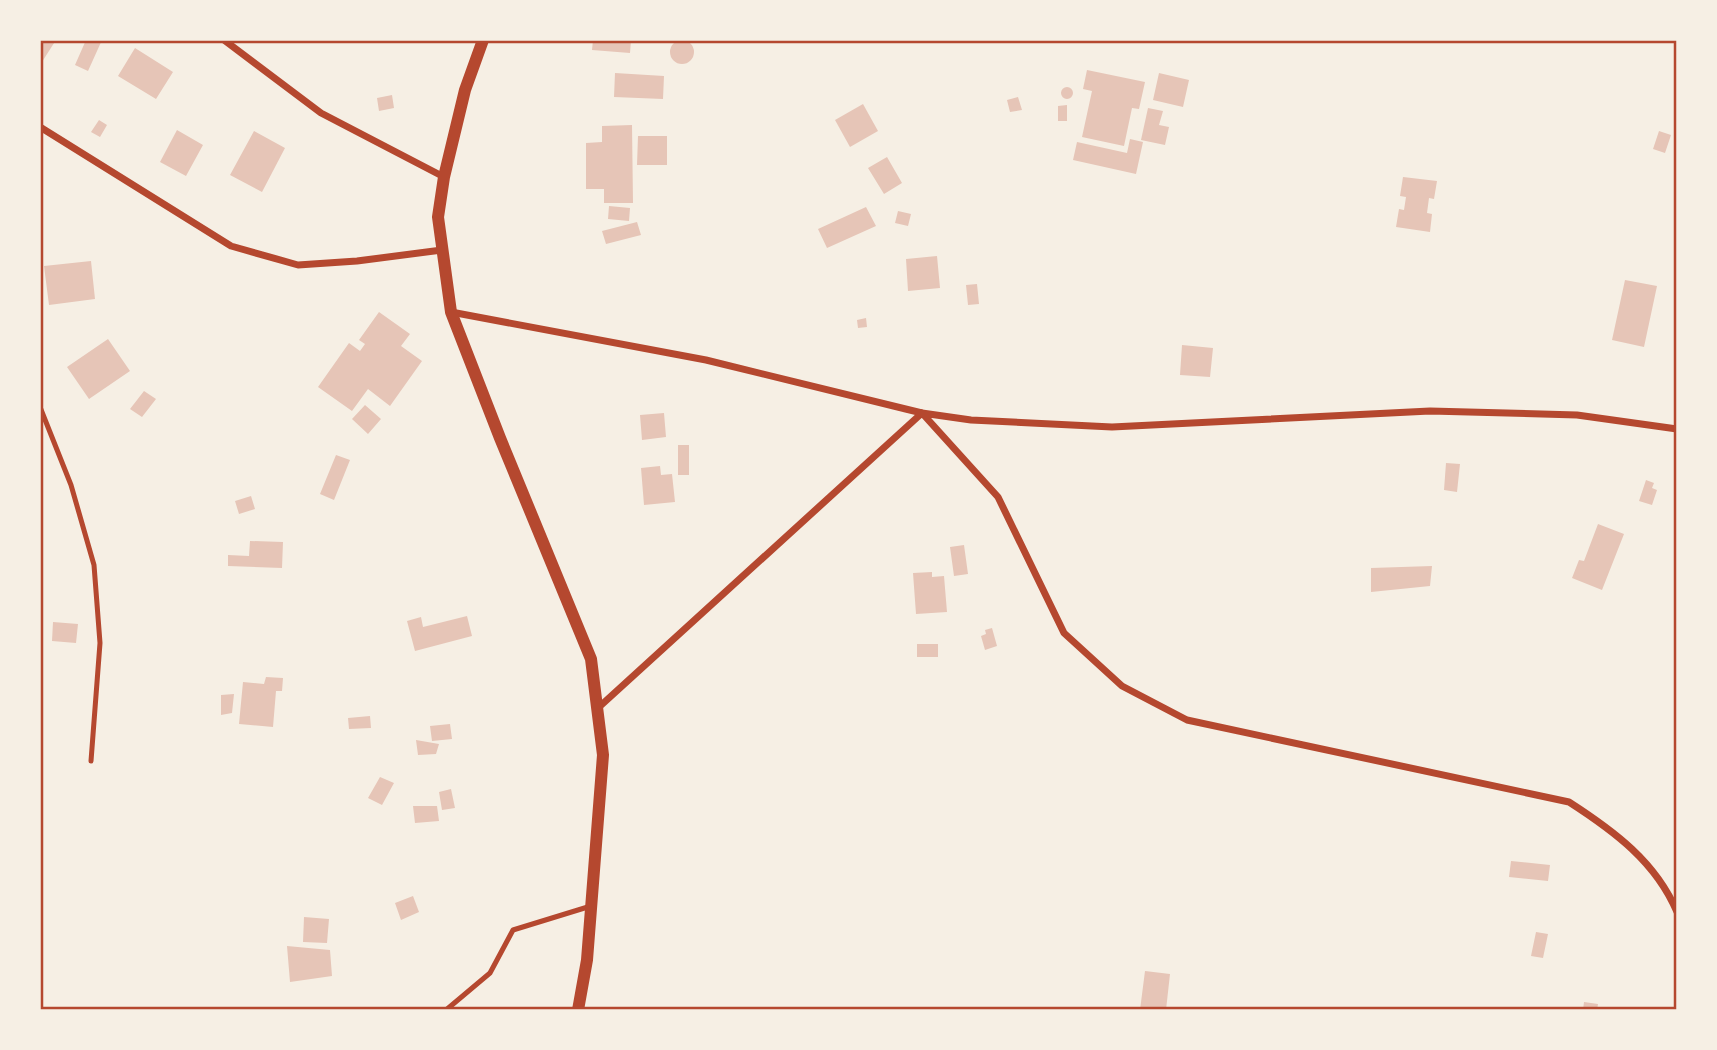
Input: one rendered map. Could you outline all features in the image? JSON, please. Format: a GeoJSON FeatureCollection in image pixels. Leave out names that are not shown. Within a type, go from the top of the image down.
{"type":"FeatureCollection","features":[{"type":"Feature","properties":{"kind":"street"},"geometry":{"type":"LineString","coordinates":[[225,40],[321,113],[444,177]]}},
{"type":"Feature","properties":{"kind":"street"},"geometry":{"type":"LineString","coordinates":[[483,40],[465,90],[444,177],[438,217],[451,312],[592,659],[603,755],[587,960],[578,1010]]}},
{"type":"Feature","properties":{"kind":"street"},"geometry":{"type":"LineString","coordinates":[[40,127],[231,246],[298,265],[357,261],[442,250]]}},
{"type":"Feature","properties":{"kind":"street"},"geometry":{"type":"LineString","coordinates":[[451,312],[706,360],[922,413],[971,420],[1112,427],[1430,411],[1577,415],[1677,429]]}},
{"type":"Feature","properties":{"kind":"street"},"geometry":{"type":"LineString","coordinates":[[597,709],[922,413]]}},
{"type":"Feature","properties":{"kind":"street"},"geometry":{"type":"LineString","coordinates":[[922,413],[998,497],[1064,633],[1122,686],[1186,720],[1569,802],[1621,837],[1646,863],[1671,898],[1677,912]]}},
{"type":"Feature","properties":{"kind":"lane"},"geometry":{"type":"LineString","coordinates":[[40,407],[71,485],[94,565],[100,643],[91,761]]}},
{"type":"Feature","properties":{"kind":"lane"},"geometry":{"type":"LineString","coordinates":[[446,1010],[490,973],[513,930],[591,906]]}},
{"type":"Feature","properties":{"kind":"building"},"geometry":{"type":"Polygon","coordinates":[[[40,40],[56,40],[40,65],[40,40]]]}},
{"type":"Feature","properties":{"kind":"building"},"geometry":{"type":"Polygon","coordinates":[[[86,40],[102,40],[88,71],[75,65],[86,40]]]}},
{"type":"Feature","properties":{"kind":"building"},"geometry":{"type":"Polygon","coordinates":[[[593,40],[631,40],[630,53],[592,50],[593,40]]]}},
{"type":"Feature","properties":{"kind":"building"},"geometry":{"type":"Polygon","coordinates":[[[682,40],[691,43],[694,52],[691,61],[682,64],[673,61],[670,52],[673,43],[682,40]]]}},
{"type":"Feature","properties":{"kind":"building"},"geometry":{"type":"Polygon","coordinates":[[[135,48],[173,72],[156,99],[118,76],[135,48]]]}},
{"type":"Feature","properties":{"kind":"building"},"geometry":{"type":"Polygon","coordinates":[[[1087,70],[1145,82],[1139,109],[1132,108],[1124,146],[1082,137],[1092,91],[1083,89],[1087,70]]]}},
{"type":"Feature","properties":{"kind":"building"},"geometry":{"type":"Polygon","coordinates":[[[615,73],[664,76],[663,99],[614,97],[615,73]]]}},
{"type":"Feature","properties":{"kind":"building"},"geometry":{"type":"Polygon","coordinates":[[[1159,73],[1189,80],[1183,107],[1153,100],[1159,73]]]}},
{"type":"Feature","properties":{"kind":"building"},"geometry":{"type":"Polygon","coordinates":[[[1067,87],[1073,93],[1067,99],[1061,93],[1067,87]]]}},
{"type":"Feature","properties":{"kind":"building"},"geometry":{"type":"Polygon","coordinates":[[[392,95],[394,108],[379,111],[377,98],[392,95]]]}},
{"type":"Feature","properties":{"kind":"building"},"geometry":{"type":"Polygon","coordinates":[[[1018,97],[1022,110],[1010,112],[1007,100],[1018,97]]]}},
{"type":"Feature","properties":{"kind":"building"},"geometry":{"type":"Polygon","coordinates":[[[863,104],[878,131],[850,147],[835,120],[863,104]]]}},
{"type":"Feature","properties":{"kind":"building"},"geometry":{"type":"Polygon","coordinates":[[[1067,105],[1067,121],[1058,121],[1058,106],[1067,105]]]}},
{"type":"Feature","properties":{"kind":"building"},"geometry":{"type":"Polygon","coordinates":[[[1148,108],[1163,111],[1159,125],[1169,127],[1165,145],[1141,140],[1148,108]]]}},
{"type":"Feature","properties":{"kind":"building"},"geometry":{"type":"Polygon","coordinates":[[[99,120],[107,125],[100,137],[91,132],[99,120]]]}},
{"type":"Feature","properties":{"kind":"building"},"geometry":{"type":"Polygon","coordinates":[[[632,125],[633,203],[604,203],[604,189],[586,189],[586,143],[602,142],[602,126],[632,125]]]}},
{"type":"Feature","properties":{"kind":"building"},"geometry":{"type":"Polygon","coordinates":[[[177,130],[203,145],[186,176],[160,162],[177,130]]]}},
{"type":"Feature","properties":{"kind":"building"},"geometry":{"type":"Polygon","coordinates":[[[254,131],[285,148],[262,192],[230,175],[254,131]]]}},
{"type":"Feature","properties":{"kind":"building"},"geometry":{"type":"Polygon","coordinates":[[[1659,131],[1671,135],[1665,153],[1653,149],[1659,131]]]}},
{"type":"Feature","properties":{"kind":"building"},"geometry":{"type":"Polygon","coordinates":[[[638,136],[667,136],[667,165],[637,165],[638,136]]]}},
{"type":"Feature","properties":{"kind":"building"},"geometry":{"type":"Polygon","coordinates":[[[1130,139],[1143,142],[1136,174],[1073,160],[1077,142],[1127,153],[1130,139]]]}},
{"type":"Feature","properties":{"kind":"building"},"geometry":{"type":"Polygon","coordinates":[[[887,157],[902,183],[884,194],[868,168],[887,157]]]}},
{"type":"Feature","properties":{"kind":"building"},"geometry":{"type":"Polygon","coordinates":[[[1403,177],[1437,181],[1434,199],[1429,198],[1427,213],[1432,214],[1430,232],[1396,227],[1399,209],[1404,210],[1406,197],[1400,196],[1403,177]]]}},
{"type":"Feature","properties":{"kind":"building"},"geometry":{"type":"Polygon","coordinates":[[[609,206],[630,208],[629,221],[608,219],[609,206]]]}},
{"type":"Feature","properties":{"kind":"building"},"geometry":{"type":"Polygon","coordinates":[[[866,207],[876,226],[827,248],[818,229],[866,207]]]}},
{"type":"Feature","properties":{"kind":"building"},"geometry":{"type":"Polygon","coordinates":[[[898,211],[911,214],[908,226],[895,223],[898,211]]]}},
{"type":"Feature","properties":{"kind":"building"},"geometry":{"type":"Polygon","coordinates":[[[637,222],[641,235],[606,244],[602,231],[637,222]]]}},
{"type":"Feature","properties":{"kind":"building"},"geometry":{"type":"Polygon","coordinates":[[[937,256],[940,288],[908,291],[906,259],[937,256]]]}},
{"type":"Feature","properties":{"kind":"building"},"geometry":{"type":"Polygon","coordinates":[[[91,261],[95,299],[49,305],[44,266],[91,261]]]}},
{"type":"Feature","properties":{"kind":"building"},"geometry":{"type":"Polygon","coordinates":[[[1625,280],[1657,286],[1644,347],[1612,340],[1625,280]]]}},
{"type":"Feature","properties":{"kind":"building"},"geometry":{"type":"Polygon","coordinates":[[[977,284],[979,304],[968,305],[966,285],[977,284]]]}},
{"type":"Feature","properties":{"kind":"building"},"geometry":{"type":"Polygon","coordinates":[[[379,312],[410,334],[401,346],[422,361],[390,406],[368,389],[352,411],[318,387],[349,343],[360,351],[365,344],[359,340],[379,312]]]}},
{"type":"Feature","properties":{"kind":"building"},"geometry":{"type":"Polygon","coordinates":[[[866,318],[867,327],[858,328],[857,320],[866,318]]]}},
{"type":"Feature","properties":{"kind":"building"},"geometry":{"type":"Polygon","coordinates":[[[108,339],[130,371],[89,399],[67,367],[108,339]]]}},
{"type":"Feature","properties":{"kind":"building"},"geometry":{"type":"Polygon","coordinates":[[[1182,345],[1213,348],[1210,377],[1180,375],[1182,345]]]}},
{"type":"Feature","properties":{"kind":"building"},"geometry":{"type":"Polygon","coordinates":[[[144,391],[156,399],[142,417],[130,409],[144,391]]]}},
{"type":"Feature","properties":{"kind":"building"},"geometry":{"type":"Polygon","coordinates":[[[365,405],[381,419],[368,434],[352,419],[365,405]]]}},
{"type":"Feature","properties":{"kind":"building"},"geometry":{"type":"Polygon","coordinates":[[[664,413],[666,437],[642,440],[640,415],[664,413]]]}},
{"type":"Feature","properties":{"kind":"building"},"geometry":{"type":"Polygon","coordinates":[[[678,445],[689,445],[689,475],[678,475],[678,445]]]}},
{"type":"Feature","properties":{"kind":"building"},"geometry":{"type":"Polygon","coordinates":[[[336,455],[350,460],[334,500],[320,494],[336,455]]]}},
{"type":"Feature","properties":{"kind":"building"},"geometry":{"type":"Polygon","coordinates":[[[1446,463],[1460,464],[1457,492],[1444,490],[1446,463]]]}},
{"type":"Feature","properties":{"kind":"building"},"geometry":{"type":"Polygon","coordinates":[[[660,466],[661,475],[672,474],[675,502],[644,505],[641,468],[660,466]]]}},
{"type":"Feature","properties":{"kind":"building"},"geometry":{"type":"Polygon","coordinates":[[[1646,480],[1654,483],[1652,488],[1657,490],[1652,505],[1639,501],[1646,480]]]}},
{"type":"Feature","properties":{"kind":"building"},"geometry":{"type":"Polygon","coordinates":[[[251,496],[255,509],[239,514],[235,501],[251,496]]]}},
{"type":"Feature","properties":{"kind":"building"},"geometry":{"type":"Polygon","coordinates":[[[1598,524],[1624,534],[1602,590],[1572,578],[1579,560],[1584,561],[1598,524]]]}},
{"type":"Feature","properties":{"kind":"building"},"geometry":{"type":"Polygon","coordinates":[[[250,541],[283,542],[282,568],[228,566],[228,555],[249,556],[250,541]]]}},
{"type":"Feature","properties":{"kind":"building"},"geometry":{"type":"Polygon","coordinates":[[[964,545],[968,574],[954,576],[950,547],[964,545]]]}},
{"type":"Feature","properties":{"kind":"building"},"geometry":{"type":"Polygon","coordinates":[[[1432,566],[1430,586],[1371,592],[1371,568],[1432,566]]]}},
{"type":"Feature","properties":{"kind":"building"},"geometry":{"type":"Polygon","coordinates":[[[932,572],[932,577],[944,576],[947,612],[916,614],[913,573],[932,572]]]}},
{"type":"Feature","properties":{"kind":"building"},"geometry":{"type":"Polygon","coordinates":[[[467,616],[472,636],[415,651],[407,621],[421,617],[423,627],[467,616]]]}},
{"type":"Feature","properties":{"kind":"building"},"geometry":{"type":"Polygon","coordinates":[[[53,622],[78,624],[76,643],[52,641],[53,622]]]}},
{"type":"Feature","properties":{"kind":"building"},"geometry":{"type":"Polygon","coordinates":[[[992,628],[997,646],[985,650],[981,636],[986,634],[985,630],[992,628]]]}},
{"type":"Feature","properties":{"kind":"building"},"geometry":{"type":"Polygon","coordinates":[[[917,644],[938,644],[938,657],[917,657],[917,644]]]}},
{"type":"Feature","properties":{"kind":"building"},"geometry":{"type":"Polygon","coordinates":[[[266,677],[283,678],[282,691],[276,691],[273,727],[239,724],[243,682],[264,684],[266,677]]]}},
{"type":"Feature","properties":{"kind":"building"},"geometry":{"type":"Polygon","coordinates":[[[234,694],[232,713],[221,715],[221,695],[234,694]]]}},
{"type":"Feature","properties":{"kind":"building"},"geometry":{"type":"Polygon","coordinates":[[[370,716],[371,728],[349,729],[348,718],[370,716]]]}},
{"type":"Feature","properties":{"kind":"building"},"geometry":{"type":"Polygon","coordinates":[[[450,724],[452,739],[432,741],[430,726],[450,724]]]}},
{"type":"Feature","properties":{"kind":"building"},"geometry":{"type":"Polygon","coordinates":[[[416,740],[439,744],[436,754],[418,755],[416,740]]]}},
{"type":"Feature","properties":{"kind":"building"},"geometry":{"type":"Polygon","coordinates":[[[380,777],[394,783],[382,805],[368,798],[380,777]]]}},
{"type":"Feature","properties":{"kind":"building"},"geometry":{"type":"Polygon","coordinates":[[[451,789],[455,808],[442,810],[439,792],[451,789]]]}},
{"type":"Feature","properties":{"kind":"building"},"geometry":{"type":"Polygon","coordinates":[[[413,806],[437,806],[439,821],[415,823],[413,806]]]}},
{"type":"Feature","properties":{"kind":"building"},"geometry":{"type":"Polygon","coordinates":[[[1511,861],[1550,865],[1548,881],[1509,877],[1511,861]]]}},
{"type":"Feature","properties":{"kind":"building"},"geometry":{"type":"Polygon","coordinates":[[[413,896],[419,912],[401,920],[395,903],[413,896]]]}},
{"type":"Feature","properties":{"kind":"building"},"geometry":{"type":"Polygon","coordinates":[[[304,917],[329,919],[327,943],[303,942],[304,917]]]}},
{"type":"Feature","properties":{"kind":"building"},"geometry":{"type":"Polygon","coordinates":[[[1536,932],[1548,934],[1543,958],[1531,956],[1536,932]]]}},
{"type":"Feature","properties":{"kind":"building"},"geometry":{"type":"Polygon","coordinates":[[[287,946],[330,950],[332,976],[290,982],[287,946]]]}},
{"type":"Feature","properties":{"kind":"building"},"geometry":{"type":"Polygon","coordinates":[[[1145,971],[1170,974],[1166,1010],[1140,1010],[1145,971]]]}},
{"type":"Feature","properties":{"kind":"building"},"geometry":{"type":"Polygon","coordinates":[[[1584,1002],[1598,1004],[1597,1010],[1583,1010],[1584,1002]]]}}]}
